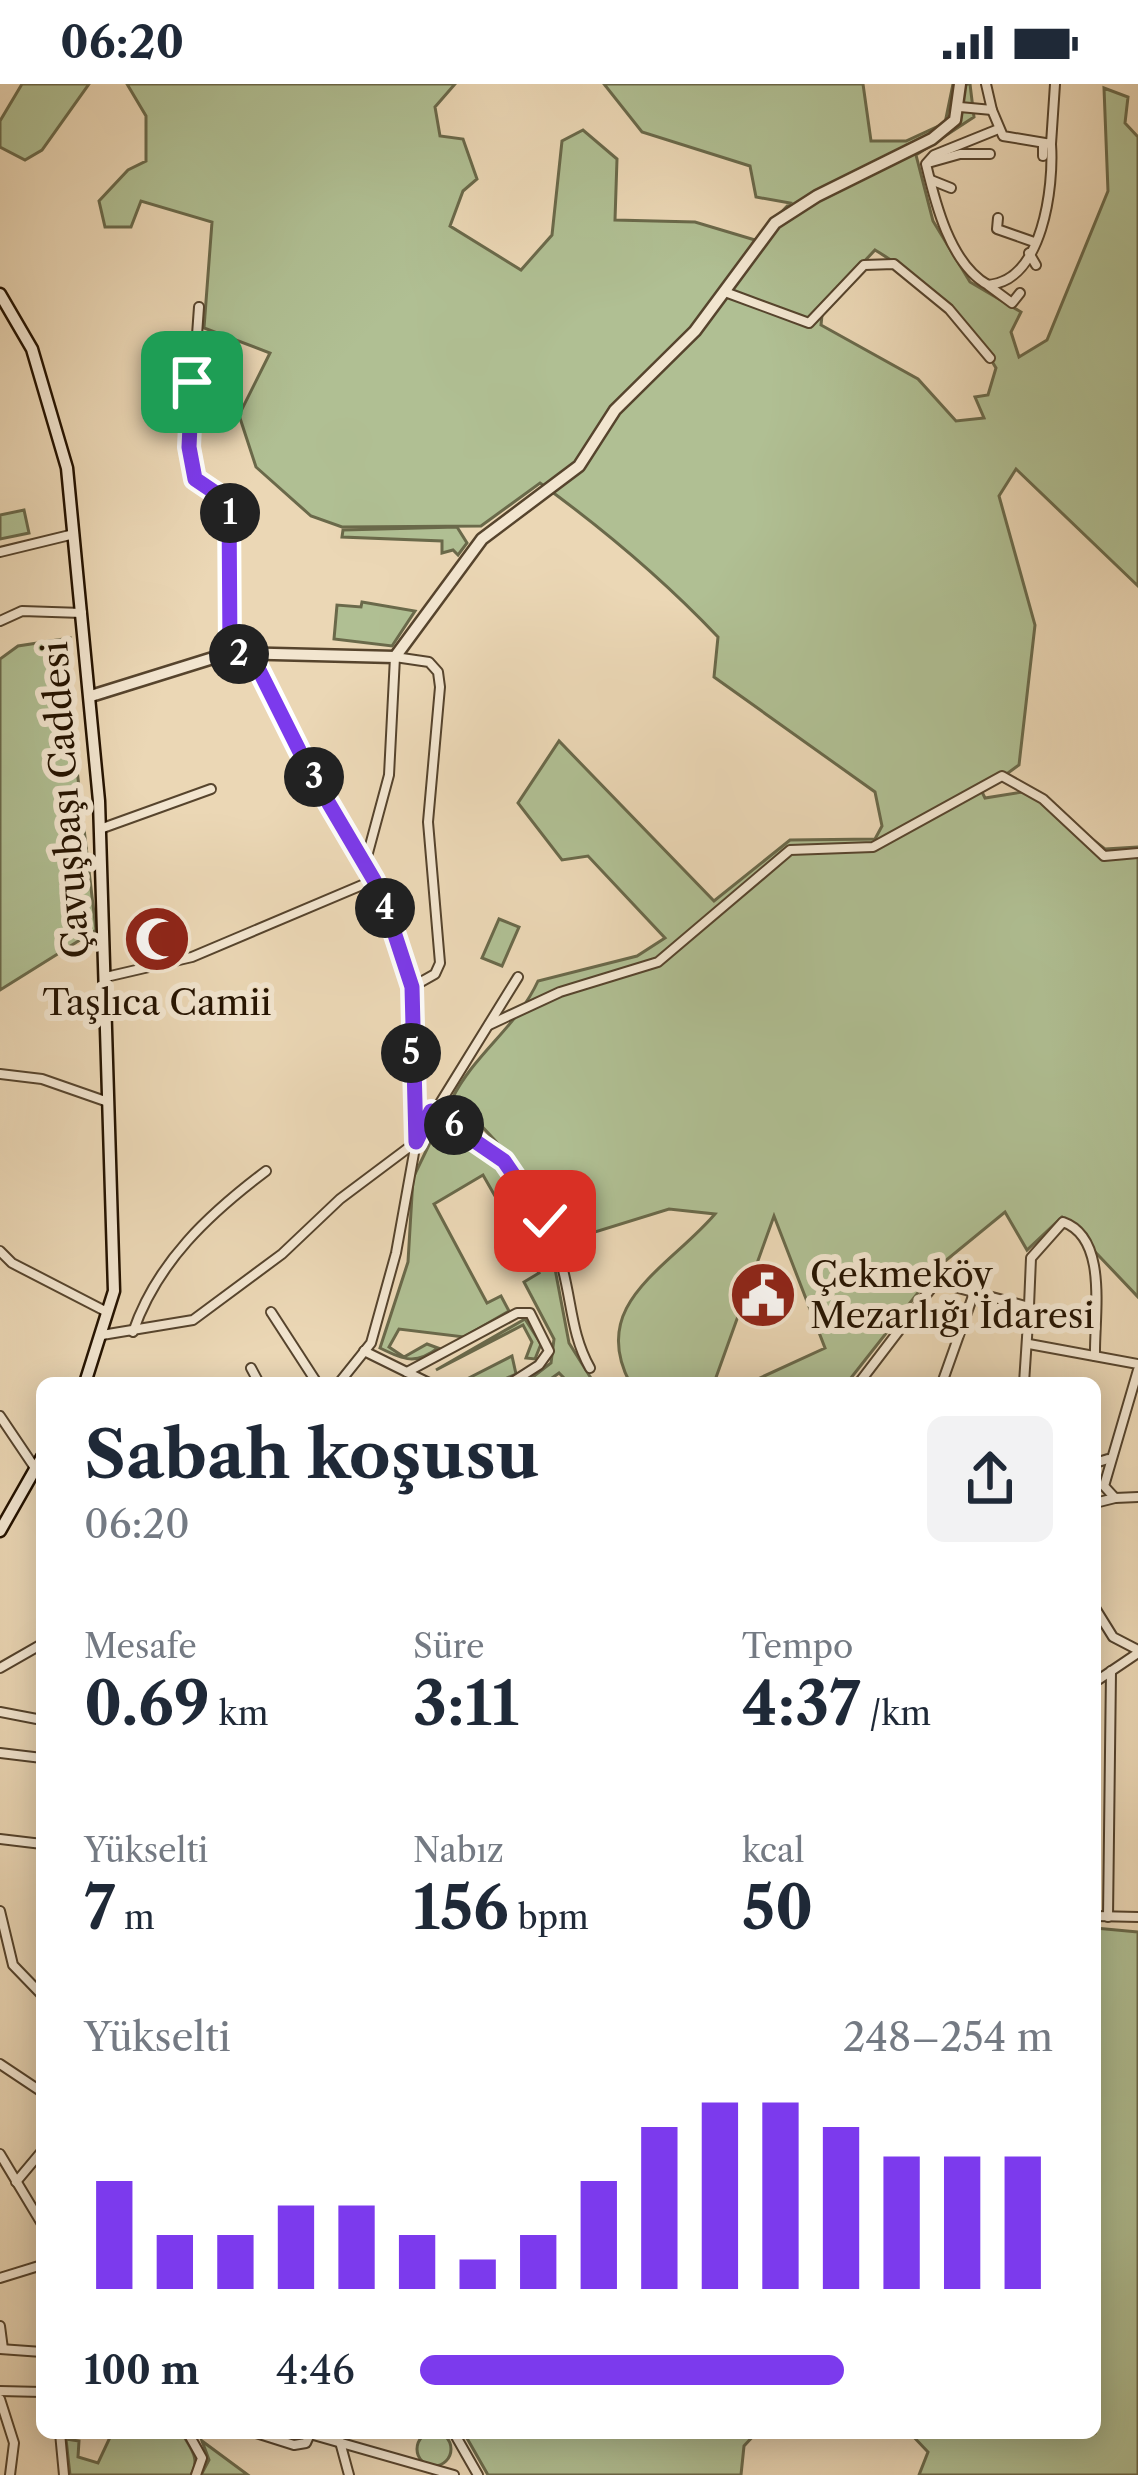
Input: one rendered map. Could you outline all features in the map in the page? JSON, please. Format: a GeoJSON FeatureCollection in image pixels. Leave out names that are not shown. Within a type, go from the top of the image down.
{"type":"FeatureCollection","features":[{"type":"Feature","properties":{"kind":"main road"},"geometry":{"type":"LineString","coordinates":[[91,696],[230,652],[252,656],[315,651],[394,658],[482,539],[579,466],[615,410],[695,331],[775,223],[817,196],[932,139],[955,120],[960,84]]}},
{"type":"Feature","properties":{"kind":"main road","name":"Çavuşbaşı Caddesi"},"geometry":{"type":"LineString","coordinates":[[0,294],[32,349],[50,398],[76,533],[91,696],[111,1103],[114,1292],[87,1377]]}},
{"type":"Feature","properties":{"kind":"main road"},"geometry":{"type":"LineString","coordinates":[[0,1531],[36,1468]]}},
{"type":"Feature","properties":{"kind":"street"},"geometry":{"type":"LineString","coordinates":[[986,84],[996,130],[1014,140],[1047,143]]}},
{"type":"Feature","properties":{"kind":"street"},"geometry":{"type":"LineString","coordinates":[[1043,156],[1056,123],[1059,86]]}},
{"type":"Feature","properties":{"kind":"street"},"geometry":{"type":"LineString","coordinates":[[960,107],[992,110]]}},
{"type":"Feature","properties":{"kind":"street"},"geometry":{"type":"LineString","coordinates":[[926,164],[934,155],[996,130]]}},
{"type":"Feature","properties":{"kind":"street"},"geometry":{"type":"LineString","coordinates":[[988,285],[1004,282],[1047,224],[1057,165],[1047,143]]}},
{"type":"Feature","properties":{"kind":"street"},"geometry":{"type":"LineString","coordinates":[[926,164],[960,154],[990,154]]}},
{"type":"Feature","properties":{"kind":"street"},"geometry":{"type":"LineString","coordinates":[[926,164],[944,222],[988,285],[1012,303],[1020,292]]}},
{"type":"Feature","properties":{"kind":"street"},"geometry":{"type":"LineString","coordinates":[[930,180],[951,188]]}},
{"type":"Feature","properties":{"kind":"street"},"geometry":{"type":"LineString","coordinates":[[1051,192],[1060,200]]}},
{"type":"Feature","properties":{"kind":"street"},"geometry":{"type":"LineString","coordinates":[[998,218],[997,229],[1034,242]]}},
{"type":"Feature","properties":{"kind":"street"},"geometry":{"type":"LineString","coordinates":[[944,222],[955,226]]}},
{"type":"Feature","properties":{"kind":"street"},"geometry":{"type":"LineString","coordinates":[[1028,253],[1036,265]]}},
{"type":"Feature","properties":{"kind":"street"},"geometry":{"type":"LineString","coordinates":[[725,292],[809,323],[864,266],[894,264],[949,309],[990,358]]}},
{"type":"Feature","properties":{"kind":"street"},"geometry":{"type":"LineString","coordinates":[[199,307],[189,447],[195,479],[229,502],[230,652]]}},
{"type":"Feature","properties":{"kind":"street"},"geometry":{"type":"LineString","coordinates":[[0,553],[76,533]]}},
{"type":"Feature","properties":{"kind":"street"},"geometry":{"type":"LineString","coordinates":[[0,621],[22,611],[83,613]]}},
{"type":"Feature","properties":{"kind":"street"},"geometry":{"type":"LineString","coordinates":[[252,656],[374,880],[412,987],[416,1142],[386,1306],[364,1351],[344,1377]]}},
{"type":"Feature","properties":{"kind":"street"},"geometry":{"type":"LineString","coordinates":[[365,864],[389,776],[394,658],[429,662],[440,687],[428,821],[440,963],[435,974],[412,987]]}},
{"type":"Feature","properties":{"kind":"street"},"geometry":{"type":"LineString","coordinates":[[489,1025],[560,992],[658,962],[790,850],[873,847],[1003,776],[1043,799],[1104,856],[1138,854]]}},
{"type":"Feature","properties":{"kind":"street"},"geometry":{"type":"LineString","coordinates":[[100,829],[211,789]]}},
{"type":"Feature","properties":{"kind":"street"},"geometry":{"type":"LineString","coordinates":[[106,977],[192,957],[374,880]]}},
{"type":"Feature","properties":{"kind":"street"},"geometry":{"type":"LineString","coordinates":[[102,1335],[193,1319],[282,1254],[340,1199],[416,1142],[518,977]]}},
{"type":"Feature","properties":{"kind":"street"},"geometry":{"type":"LineString","coordinates":[[0,1074],[42,1079],[111,1103]]}},
{"type":"Feature","properties":{"kind":"street"},"geometry":{"type":"LineString","coordinates":[[431,1111],[504,1161],[545,1221],[562,1264],[575,1341],[590,1368]]}},
{"type":"Feature","properties":{"kind":"street"},"geometry":{"type":"LineString","coordinates":[[133,1333],[143,1302],[178,1249],[217,1208],[266,1171]]}},
{"type":"Feature","properties":{"kind":"street"},"geometry":{"type":"LineString","coordinates":[[1025,1377],[1031,1258],[1063,1222],[1091,1249],[1095,1356]]}},
{"type":"Feature","properties":{"kind":"street"},"geometry":{"type":"LineString","coordinates":[[1,1255],[108,1312]]}},
{"type":"Feature","properties":{"kind":"street"},"geometry":{"type":"LineString","coordinates":[[864,1377],[936,1282],[1029,1307]]}},
{"type":"Feature","properties":{"kind":"street"},"geometry":{"type":"LineString","coordinates":[[944,1377],[974,1293]]}},
{"type":"Feature","properties":{"kind":"street"},"geometry":{"type":"LineString","coordinates":[[271,1312],[313,1377]]}},
{"type":"Feature","properties":{"kind":"street"},"geometry":{"type":"LineString","coordinates":[[407,1372],[518,1313],[530,1312],[549,1351],[539,1365],[520,1377]]}},
{"type":"Feature","properties":{"kind":"street"},"geometry":{"type":"LineString","coordinates":[[1029,1344],[1138,1367],[1108,1459],[1104,1486],[1115,1498]]}},
{"type":"Feature","properties":{"kind":"street"},"geometry":{"type":"LineString","coordinates":[[364,1351],[417,1377]]}},
{"type":"Feature","properties":{"kind":"street"},"geometry":{"type":"LineString","coordinates":[[250,1368],[255,1377]]}},
{"type":"Feature","properties":{"kind":"street"},"geometry":{"type":"LineString","coordinates":[[0,1416],[36,1459]]}},
{"type":"Feature","properties":{"kind":"street"},"geometry":{"type":"LineString","coordinates":[[1101,1461],[1108,1459]]}},
{"type":"Feature","properties":{"kind":"street"},"geometry":{"type":"LineString","coordinates":[[1101,1502],[1138,1497]]}},
{"type":"Feature","properties":{"kind":"street"},"geometry":{"type":"LineString","coordinates":[[1101,1617],[1113,1636],[1138,1652],[1101,1678]]}},
{"type":"Feature","properties":{"kind":"street"},"geometry":{"type":"LineString","coordinates":[[0,1668],[36,1647]]}},
{"type":"Feature","properties":{"kind":"street"},"geometry":{"type":"LineString","coordinates":[[1108,1916],[1111,1671]]}},
{"type":"Feature","properties":{"kind":"street"},"geometry":{"type":"LineString","coordinates":[[0,1712],[36,1719]]}},
{"type":"Feature","properties":{"kind":"street"},"geometry":{"type":"LineString","coordinates":[[0,1753],[36,1757]]}},
{"type":"Feature","properties":{"kind":"street"},"geometry":{"type":"LineString","coordinates":[[0,1839],[36,1843]]}},
{"type":"Feature","properties":{"kind":"street"},"geometry":{"type":"LineString","coordinates":[[0,1911],[13,1965],[36,1989]]}},
{"type":"Feature","properties":{"kind":"street"},"geometry":{"type":"LineString","coordinates":[[1101,1916],[1138,1917]]}},
{"type":"Feature","properties":{"kind":"street"},"geometry":{"type":"LineString","coordinates":[[0,2064],[36,2088]]}},
{"type":"Feature","properties":{"kind":"street"},"geometry":{"type":"LineString","coordinates":[[16,2182],[36,2158]]}},
{"type":"Feature","properties":{"kind":"street"},"geometry":{"type":"LineString","coordinates":[[2,2163],[36,2214]]}},
{"type":"Feature","properties":{"kind":"street"},"geometry":{"type":"LineString","coordinates":[[0,2278],[36,2267]]}},
{"type":"Feature","properties":{"kind":"street"},"geometry":{"type":"LineString","coordinates":[[0,2326],[1,2349],[36,2352]]}},
{"type":"Feature","properties":{"kind":"street"},"geometry":{"type":"LineString","coordinates":[[10,2475],[14,2443],[0,2402],[36,2393]]}},
{"type":"Feature","properties":{"kind":"street"},"geometry":{"type":"LineString","coordinates":[[61,2439],[64,2475]]}},
{"type":"Feature","properties":{"kind":"street"},"geometry":{"type":"LineString","coordinates":[[191,2439],[202,2458],[196,2475]]}},
{"type":"Feature","properties":{"kind":"street"},"geometry":{"type":"LineString","coordinates":[[275,2439],[294,2445],[308,2439]]}},
{"type":"Feature","properties":{"kind":"street"},"geometry":{"type":"LineString","coordinates":[[333,2439],[454,2475],[464,2455]]}},
{"type":"Feature","properties":{"kind":"street"},"geometry":{"type":"LineString","coordinates":[[457,2439],[478,2475]]}},
{"type":"Feature","properties":{"kind":"street"},"geometry":{"type":"LineString","coordinates":[[340,2443],[349,2475]]}},
{"type":"Feature","properties":{"kind":"green space"},"geometry":{"type":"Polygon","coordinates":[[[22,84],[89,84],[42,150],[25,160],[0,147],[0,121],[22,84]]]}},
{"type":"Feature","properties":{"kind":"green space"},"geometry":{"type":"Polygon","coordinates":[[[127,84],[455,84],[435,107],[440,136],[463,139],[477,179],[463,191],[450,226],[521,270],[552,235],[562,141],[583,130],[617,159],[615,220],[695,222],[755,240],[790,203],[756,197],[750,166],[642,132],[604,84],[863,84],[871,141],[906,141],[945,123],[953,84],[970,84],[974,117],[916,155],[933,221],[970,282],[1021,312],[1011,332],[1019,357],[1047,340],[1108,191],[1104,88],[1128,97],[1125,123],[1138,137],[1138,586],[1016,469],[999,496],[1035,625],[1019,765],[982,792],[985,798],[1029,791],[1105,849],[1138,847],[1138,1297],[1062,1217],[1027,1250],[1005,1212],[939,1266],[852,1377],[762,1377],[825,1348],[774,1216],[716,1377],[628,1377],[620,1355],[619,1330],[626,1309],[657,1270],[715,1214],[669,1209],[566,1241],[515,1165],[452,1099],[538,981],[637,956],[665,938],[588,856],[562,860],[518,803],[559,741],[714,901],[790,840],[875,839],[882,826],[875,792],[714,677],[718,637],[633,556],[540,483],[481,526],[342,527],[311,516],[256,467],[239,415],[270,353],[204,328],[212,222],[141,201],[131,227],[105,227],[99,201],[128,170],[146,161],[146,116],[127,84]],[[875,250],[823,305],[821,325],[918,379],[956,421],[984,418],[975,397],[988,395],[996,368],[959,316],[928,287],[875,250]]]}},
{"type":"Feature","properties":{"kind":"green space"},"geometry":{"type":"Polygon","coordinates":[[[24,510],[29,533],[0,539],[0,515],[24,510]]]}},
{"type":"Feature","properties":{"kind":"green space"},"geometry":{"type":"Polygon","coordinates":[[[457,527],[467,543],[458,555],[453,550],[442,553],[442,541],[342,537],[343,530],[457,527]]]}},
{"type":"Feature","properties":{"kind":"green space"},"geometry":{"type":"Polygon","coordinates":[[[362,602],[415,611],[392,646],[334,639],[337,605],[361,607],[362,602]]]}},
{"type":"Feature","properties":{"kind":"green space"},"geometry":{"type":"Polygon","coordinates":[[[70,638],[70,711],[96,930],[0,990],[0,659],[18,646],[70,638]]]}},
{"type":"Feature","properties":{"kind":"green space"},"geometry":{"type":"Polygon","coordinates":[[[499,919],[519,927],[502,966],[482,958],[499,919]]]}},
{"type":"Feature","properties":{"kind":"green space"},"geometry":{"type":"Polygon","coordinates":[[[440,1122],[497,1163],[552,1253],[569,1343],[590,1377],[559,1373],[533,1377],[551,1363],[554,1339],[524,1282],[539,1273],[483,1175],[434,1204],[487,1303],[501,1296],[509,1311],[464,1337],[399,1329],[389,1347],[404,1357],[427,1344],[438,1348],[423,1357],[403,1358],[380,1348],[408,1262],[413,1178],[440,1122]]]}},
{"type":"Feature","properties":{"kind":"green space"},"geometry":{"type":"Polygon","coordinates":[[[525,1319],[541,1344],[535,1359],[526,1358],[532,1342],[523,1325],[436,1370],[525,1319]]]}},
{"type":"Feature","properties":{"kind":"green space"},"geometry":{"type":"Polygon","coordinates":[[[512,1356],[516,1374],[471,1377],[512,1356]]]}},
{"type":"Feature","properties":{"kind":"green space"},"geometry":{"type":"Polygon","coordinates":[[[1101,1929],[1138,1932],[1138,2475],[919,2475],[928,2452],[916,2439],[1101,2439],[1101,1929]]]}},
{"type":"Feature","properties":{"kind":"green space"},"geometry":{"type":"Polygon","coordinates":[[[66,2439],[79,2441],[78,2457],[98,2463],[109,2439],[186,2439],[195,2458],[191,2475],[70,2475],[66,2439]]]}},
{"type":"Feature","properties":{"kind":"green space"},"geometry":{"type":"Polygon","coordinates":[[[420,2439],[450,2442],[450,2456],[441,2465],[427,2465],[418,2456],[420,2439]]]}},
{"type":"Feature","properties":{"kind":"green space"},"geometry":{"type":"Polygon","coordinates":[[[467,2439],[750,2439],[744,2446],[741,2475],[488,2475],[467,2439]]]}},
{"type":"Feature","properties":{"kind":"green space"},"geometry":{"type":"Polygon","coordinates":[[[202,2441],[248,2475],[201,2475],[209,2460],[202,2441]]]}},
{"type":"Feature","properties":{"kind":"place","name":"Taşlıca Camii"},"geometry":{"type":"Point","coordinates":[157,939]}},
{"type":"Feature","properties":{"kind":"place","name":"Çekmeköy Mezarlığı İdaresi"},"geometry":{"type":"Point","coordinates":[763,1295]}},
{"type":"Feature","properties":{"kind":"route"},"geometry":{"type":"LineString","coordinates":[[192,382],[189,447],[195,479],[229,502],[230,652],[252,656],[308,768],[374,880],[412,987],[416,1142],[431,1111],[504,1161],[545,1221]]}}]}
